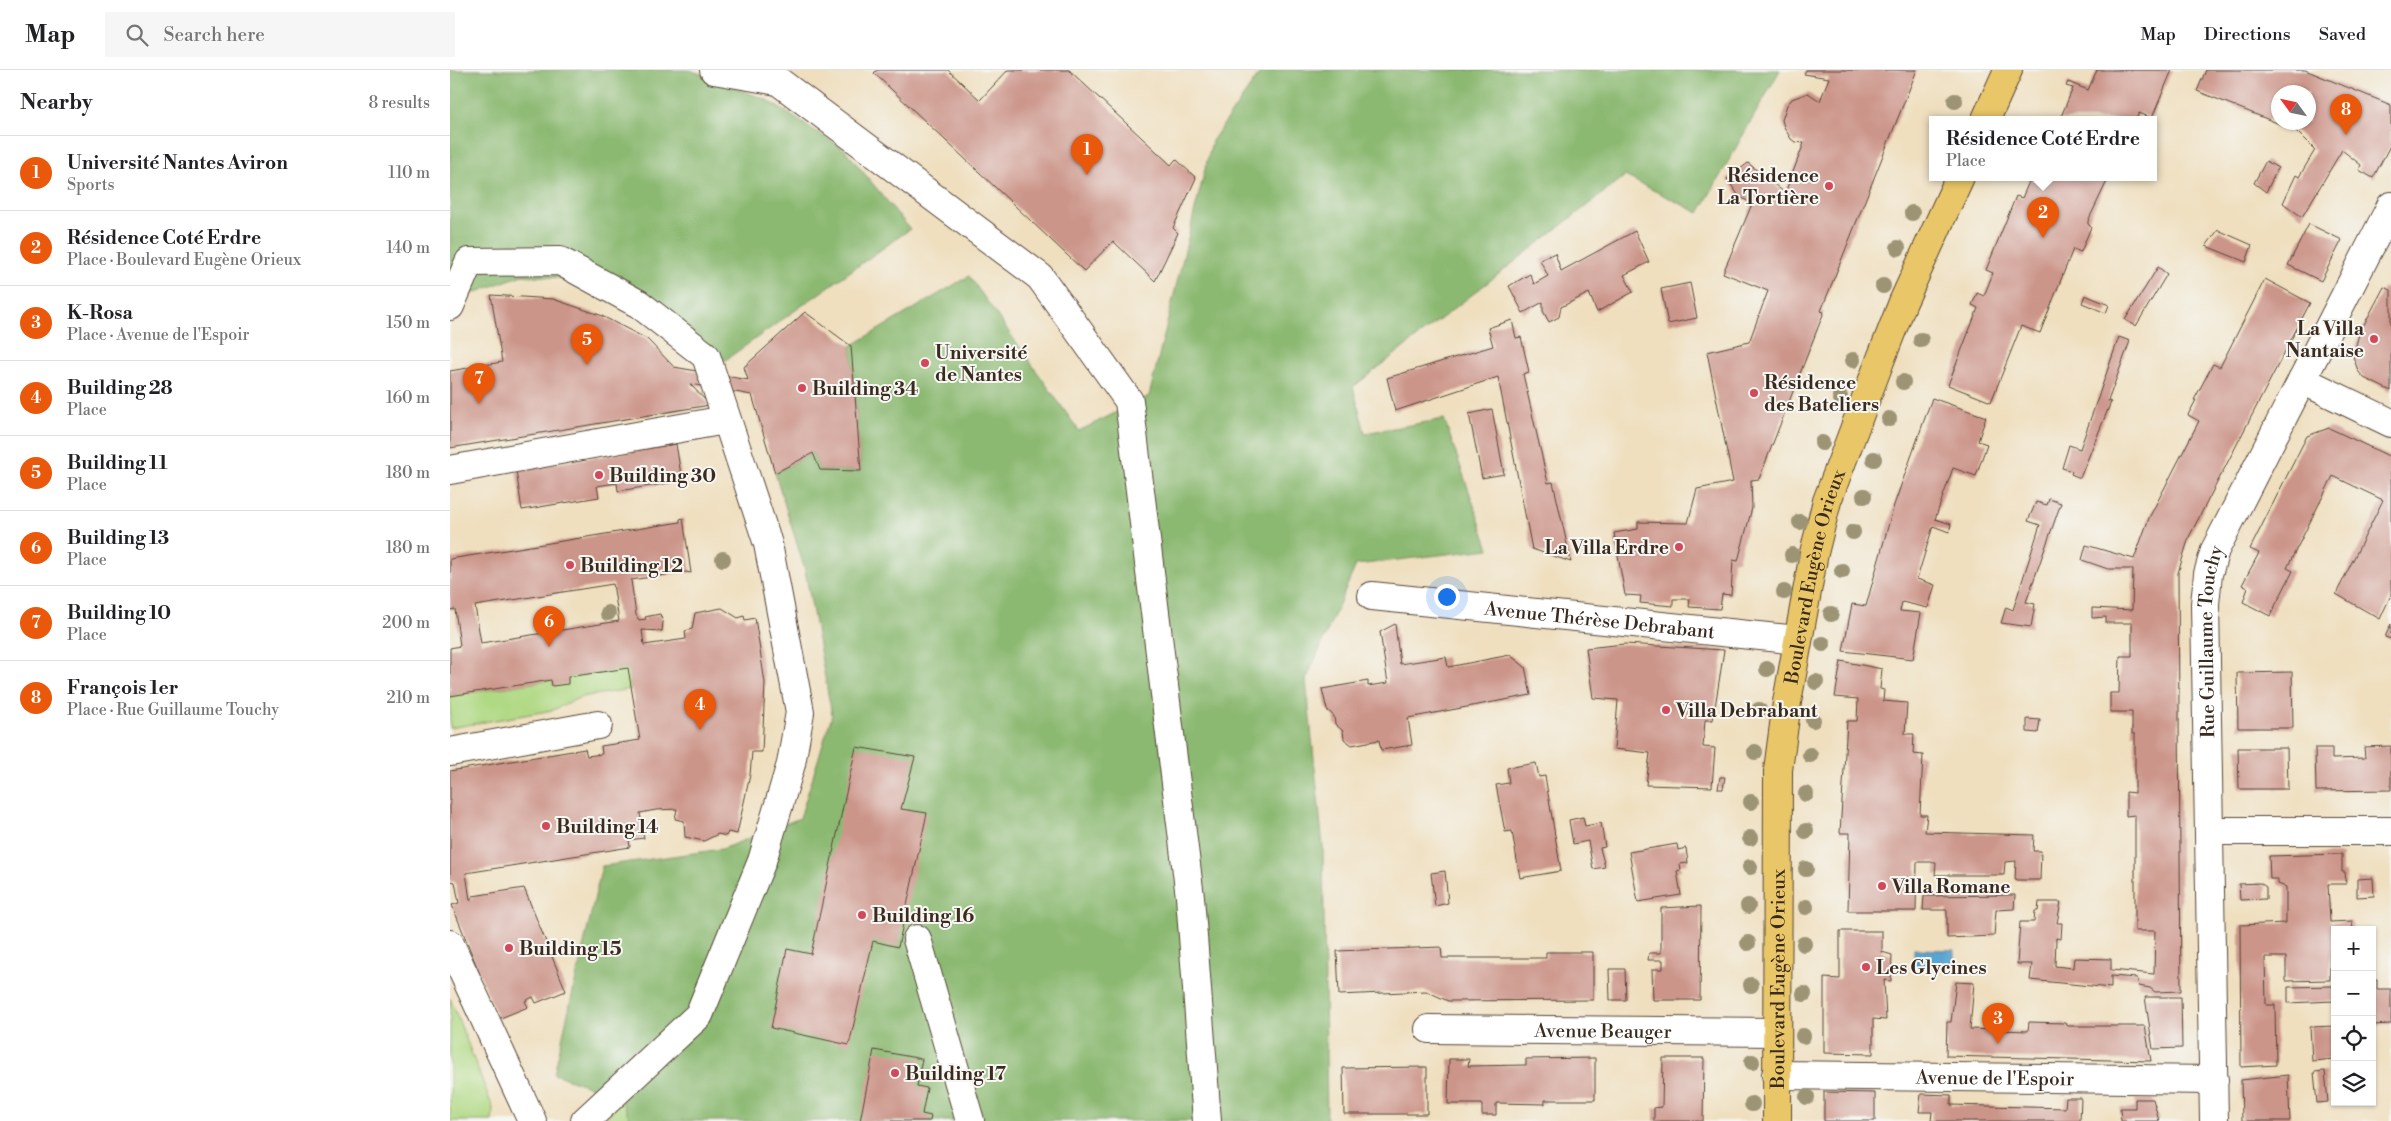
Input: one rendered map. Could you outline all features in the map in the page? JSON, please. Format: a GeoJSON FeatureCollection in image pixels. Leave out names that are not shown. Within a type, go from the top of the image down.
{"type":"FeatureCollection","features":[{"type":"Feature","properties":{"kind":"main road"},"geometry":{"type":"LineString","coordinates":[[1987,116],[2008,70]]}},
{"type":"Feature","properties":{"kind":"main road","name":"Boulevard Eugène Orieux"},"geometry":{"type":"LineString","coordinates":[[1777,1121],[1778,770],[1798,640],[1814,553],[1827,501],[1904,302],[1958,181]]}},
{"type":"Feature","properties":{"kind":"street"},"geometry":{"type":"LineString","coordinates":[[714,70],[778,81],[1040,277],[1128,401],[1190,896],[1207,1121]]}},
{"type":"Feature","properties":{"kind":"street","name":"Rue Guillaume Touchy"},"geometry":{"type":"LineString","coordinates":[[2214,1121],[2205,604],[2210,562],[2391,206]]}},
{"type":"Feature","properties":{"kind":"street"},"geometry":{"type":"LineString","coordinates":[[450,306],[469,262],[560,261],[639,304],[706,356],[725,420],[768,544],[800,712],[791,764],[762,861],[699,1015],[585,1121]]}},
{"type":"Feature","properties":{"kind":"street"},"geometry":{"type":"LineString","coordinates":[[2302,380],[2391,423]]}},
{"type":"Feature","properties":{"kind":"street"},"geometry":{"type":"LineString","coordinates":[[450,470],[725,420]]}},
{"type":"Feature","properties":{"kind":"street","name":"Avenue Thérèse Debrabant"},"geometry":{"type":"LineString","coordinates":[[1372,596],[1798,640]]}},
{"type":"Feature","properties":{"kind":"street"},"geometry":{"type":"LineString","coordinates":[[450,752],[598,725]]}},
{"type":"Feature","properties":{"kind":"street"},"geometry":{"type":"LineString","coordinates":[[2209,831],[2391,832]]}},
{"type":"Feature","properties":{"kind":"street"},"geometry":{"type":"LineString","coordinates":[[917,939],[970,1121]]}},
{"type":"Feature","properties":{"kind":"street"},"geometry":{"type":"LineString","coordinates":[[450,944],[532,1121]]}},
{"type":"Feature","properties":{"kind":"street","name":"Avenue Beauger"},"geometry":{"type":"LineString","coordinates":[[1429,1029],[1776,1032]]}},
{"type":"Feature","properties":{"kind":"street","name":"Avenue de l'Espoir"},"geometry":{"type":"LineString","coordinates":[[1776,1075],[2214,1080]]}},
{"type":"Feature","properties":{"kind":"green space"},"geometry":{"type":"Polygon","coordinates":[[[450,70],[690,70],[767,100],[845,150],[910,229],[724,361],[711,348],[601,281],[522,275],[450,302],[450,70]]]}},
{"type":"Feature","properties":{"kind":"green space"},"geometry":{"type":"Polygon","coordinates":[[[1262,70],[1780,70],[1699,213],[1625,176],[1353,387],[1365,433],[1444,419],[1489,549],[1356,565],[1306,680],[1323,847],[1327,1121],[631,1121],[620,1097],[554,1074],[602,866],[722,849],[800,818],[832,715],[805,570],[775,473],[813,453],[820,470],[861,471],[851,346],[969,276],[1079,431],[1149,396],[1212,141],[1262,70]]]}},
{"type":"Feature","properties":{"kind":"green space"},"geometry":{"type":"Polygon","coordinates":[[[628,668],[631,689],[581,697],[553,710],[450,728],[450,696],[628,668]]]}},
{"type":"Feature","properties":{"kind":"green space"},"geometry":{"type":"Polygon","coordinates":[[[450,998],[493,1108],[492,1121],[450,1121],[450,998]]]}},
{"type":"Feature","properties":{"kind":"green space"},"geometry":{"type":"Polygon","coordinates":[[[622,1100],[631,1121],[604,1121],[622,1100]]]}},
{"type":"Feature","properties":{"kind":"water"},"geometry":{"type":"Polygon","coordinates":[[[1914,949],[1954,950],[1954,967],[1914,966],[1914,949]]]}},
{"type":"Feature","properties":{"kind":"building"},"geometry":{"type":"Polygon","coordinates":[[[877,70],[948,70],[980,100],[1008,70],[1069,70],[1171,165],[1176,159],[1196,178],[1173,228],[1178,233],[1155,281],[1113,241],[1084,271],[874,73],[877,70]]]}},
{"type":"Feature","properties":{"kind":"building"},"geometry":{"type":"Polygon","coordinates":[[[1806,70],[1917,70],[1821,311],[1824,312],[1759,479],[1751,480],[1752,508],[1738,561],[1733,560],[1731,595],[1722,594],[1720,609],[1689,607],[1690,599],[1673,599],[1673,606],[1640,603],[1641,596],[1625,595],[1614,533],[1638,529],[1638,522],[1688,523],[1697,489],[1733,482],[1707,352],[1749,342],[1768,291],[1723,273],[1752,204],[1739,196],[1727,179],[1748,163],[1785,193],[1804,143],[1795,142],[1791,139],[1784,127],[1782,120],[1787,105],[1792,99],[1808,93],[1820,101],[1829,78],[1804,74],[1806,70]]]}},
{"type":"Feature","properties":{"kind":"building"},"geometry":{"type":"Polygon","coordinates":[[[2097,70],[2172,70],[2153,116],[2139,113],[2138,116],[2061,116],[2073,88],[2066,86],[2068,82],[2088,90],[2097,70]]]}},
{"type":"Feature","properties":{"kind":"building"},"geometry":{"type":"Polygon","coordinates":[[[2206,70],[2305,70],[2391,105],[2391,144],[2373,178],[2359,170],[2361,165],[2342,150],[2302,217],[2283,203],[2296,175],[2299,177],[2315,150],[2295,130],[2316,130],[2316,85],[2271,85],[2271,121],[2197,91],[2206,70]]]}},
{"type":"Feature","properties":{"kind":"building"},"geometry":{"type":"Polygon","coordinates":[[[2266,161],[2278,168],[2266,192],[2254,183],[2266,161]]]}},
{"type":"Feature","properties":{"kind":"building"},"geometry":{"type":"Polygon","coordinates":[[[2029,181],[2107,181],[2088,221],[2091,227],[2081,252],[2073,249],[2040,333],[2021,326],[1991,402],[1948,385],[1978,308],[1972,305],[1977,293],[1984,296],[1993,273],[1986,270],[2016,196],[2022,198],[2029,181]]]}},
{"type":"Feature","properties":{"kind":"building"},"geometry":{"type":"Polygon","coordinates":[[[2309,224],[2342,240],[2321,281],[2288,265],[2309,224]]]}},
{"type":"Feature","properties":{"kind":"building"},"geometry":{"type":"Polygon","coordinates":[[[2218,230],[2252,245],[2246,262],[2206,246],[2218,230]]]}},
{"type":"Feature","properties":{"kind":"building"},"geometry":{"type":"Polygon","coordinates":[[[1635,231],[1649,262],[1624,275],[1633,292],[1597,312],[1589,293],[1561,307],[1559,317],[1549,322],[1543,311],[1543,302],[1523,313],[1509,286],[1530,274],[1534,284],[1548,276],[1540,260],[1555,253],[1561,271],[1635,231]]]}},
{"type":"Feature","properties":{"kind":"building"},"geometry":{"type":"Polygon","coordinates":[[[2158,267],[2167,274],[2136,326],[2125,320],[2158,267]]]}},
{"type":"Feature","properties":{"kind":"building"},"geometry":{"type":"Polygon","coordinates":[[[2265,279],[2310,303],[2189,537],[2178,573],[2181,991],[2155,992],[2150,988],[2139,986],[2137,978],[2111,976],[2111,988],[2030,980],[2032,964],[2017,964],[2020,922],[2034,922],[2035,911],[2038,911],[2039,902],[2061,902],[2057,923],[2062,923],[2061,939],[2056,938],[2055,966],[2073,968],[2074,958],[2111,959],[2111,970],[2154,974],[2155,931],[2135,931],[2135,815],[2126,816],[2126,792],[2135,793],[2135,734],[2132,734],[2132,712],[2110,712],[2110,693],[2119,693],[2120,656],[2132,656],[2132,623],[2106,623],[2106,617],[2092,618],[2092,608],[2132,610],[2133,569],[2108,569],[2082,560],[2086,545],[2134,559],[2149,518],[2199,421],[2188,415],[2196,400],[2194,400],[2213,364],[2220,367],[2265,279]]]}},
{"type":"Feature","properties":{"kind":"building"},"geometry":{"type":"Polygon","coordinates":[[[1690,283],[1697,318],[1668,324],[1661,289],[1690,283]]]}},
{"type":"Feature","properties":{"kind":"building","name":"La Villa Nantaise"},"geometry":{"type":"Polygon","coordinates":[[[2384,287],[2391,290],[2391,391],[2364,378],[2358,371],[2353,356],[2359,334],[2384,287]]]}},
{"type":"Feature","properties":{"kind":"building"},"geometry":{"type":"Polygon","coordinates":[[[491,295],[553,299],[600,315],[647,339],[674,367],[748,380],[744,367],[805,312],[851,346],[861,471],[820,470],[813,453],[775,473],[752,395],[690,384],[710,405],[450,448],[450,371],[502,362],[491,295]]]}},
{"type":"Feature","properties":{"kind":"building"},"geometry":{"type":"Polygon","coordinates":[[[2085,295],[2109,305],[2106,313],[2082,303],[2085,295]]]}},
{"type":"Feature","properties":{"kind":"building"},"geometry":{"type":"Polygon","coordinates":[[[1512,320],[1516,338],[1521,337],[1529,372],[1523,374],[1548,483],[1553,482],[1571,562],[1532,549],[1498,377],[1395,411],[1387,378],[1493,346],[1488,328],[1512,320]]]}},
{"type":"Feature","properties":{"kind":"building"},"geometry":{"type":"Polygon","coordinates":[[[2119,337],[2130,341],[2108,401],[2111,402],[2080,478],[2071,474],[2072,471],[2062,468],[2069,445],[2080,449],[2119,337]]]}},
{"type":"Feature","properties":{"kind":"building"},"geometry":{"type":"Polygon","coordinates":[[[1932,398],[1986,417],[1978,441],[1987,444],[1976,476],[1953,468],[1935,519],[1951,524],[1949,532],[1933,526],[1917,579],[1935,585],[1928,608],[1902,602],[1900,611],[1921,613],[1913,659],[1843,651],[1852,604],[1866,606],[1894,505],[1932,398]]]}},
{"type":"Feature","properties":{"kind":"building"},"geometry":{"type":"Polygon","coordinates":[[[1492,409],[1504,474],[1482,478],[1469,414],[1492,409]]]}},
{"type":"Feature","properties":{"kind":"building"},"geometry":{"type":"Polygon","coordinates":[[[2329,428],[2391,457],[2391,595],[2380,619],[2336,594],[2383,500],[2333,476],[2287,568],[2293,571],[2270,616],[2243,602],[2248,588],[2242,585],[2259,553],[2250,549],[2307,436],[2329,428]]]}},
{"type":"Feature","properties":{"kind":"building","name":"Building 30"},"geometry":{"type":"Polygon","coordinates":[[[676,444],[682,481],[618,491],[617,483],[597,486],[599,497],[522,510],[516,470],[676,444]]]}},
{"type":"Feature","properties":{"kind":"building"},"geometry":{"type":"Polygon","coordinates":[[[2049,499],[2061,503],[2026,602],[2035,604],[2031,627],[2001,623],[2006,607],[2013,610],[2040,525],[2028,521],[2036,502],[2047,505],[2049,499]]]}},
{"type":"Feature","properties":{"kind":"building"},"geometry":{"type":"Polygon","coordinates":[[[683,518],[691,573],[686,572],[631,580],[636,615],[639,620],[660,614],[663,622],[662,631],[642,630],[644,645],[686,639],[685,631],[692,629],[695,613],[722,608],[738,618],[744,616],[745,620],[755,618],[765,683],[762,752],[752,752],[750,775],[737,834],[728,832],[726,836],[718,834],[704,841],[685,837],[684,821],[675,819],[677,809],[656,810],[640,813],[644,838],[629,840],[630,847],[466,873],[470,900],[473,896],[524,888],[566,991],[536,1003],[533,997],[525,1001],[528,1007],[498,1019],[452,905],[459,903],[455,882],[450,881],[450,771],[585,749],[587,756],[602,754],[601,746],[640,740],[628,668],[568,677],[568,684],[552,686],[551,680],[450,696],[450,648],[460,646],[455,609],[450,610],[450,559],[680,522],[680,519],[683,518]],[[613,584],[475,606],[481,643],[619,621],[613,584]]]}},
{"type":"Feature","properties":{"kind":"building"},"geometry":{"type":"Polygon","coordinates":[[[1395,624],[1400,664],[1446,657],[1448,667],[1510,655],[1525,667],[1531,695],[1408,718],[1412,745],[1381,750],[1379,740],[1352,745],[1344,739],[1343,731],[1335,724],[1334,716],[1327,710],[1322,689],[1368,681],[1368,686],[1388,683],[1380,632],[1395,624]]]}},
{"type":"Feature","properties":{"kind":"building"},"geometry":{"type":"Polygon","coordinates":[[[2391,624],[2391,639],[2385,637],[2391,624]]]}},
{"type":"Feature","properties":{"kind":"building","name":"Villa Debrabant"},"geometry":{"type":"Polygon","coordinates":[[[1625,644],[1724,650],[1713,720],[1705,720],[1703,747],[1715,748],[1712,787],[1646,785],[1650,753],[1614,749],[1618,700],[1593,698],[1586,648],[1625,644]]]}},
{"type":"Feature","properties":{"kind":"building"},"geometry":{"type":"Polygon","coordinates":[[[1841,661],[1882,669],[1880,689],[1884,690],[1883,701],[1907,703],[1905,734],[1914,734],[1913,754],[1923,755],[1920,815],[1927,815],[1925,832],[2034,835],[2033,851],[2041,851],[2040,880],[2015,880],[2016,861],[2005,862],[2004,875],[1935,875],[1936,862],[1917,862],[1916,911],[1848,911],[1850,833],[1840,833],[1847,721],[1857,721],[1858,699],[1835,697],[1841,661]]]}},
{"type":"Feature","properties":{"kind":"building"},"geometry":{"type":"Polygon","coordinates":[[[2292,672],[2293,728],[2238,728],[2237,673],[2292,672]]]}},
{"type":"Feature","properties":{"kind":"building"},"geometry":{"type":"Polygon","coordinates":[[[2027,719],[2040,720],[2038,733],[2027,732],[2027,719]]]}},
{"type":"Feature","properties":{"kind":"building"},"geometry":{"type":"Polygon","coordinates":[[[2391,746],[2391,790],[2316,791],[2315,748],[2332,748],[2332,759],[2365,758],[2364,747],[2391,746]]]}},
{"type":"Feature","properties":{"kind":"building","name":"Building 16"},"geometry":{"type":"Polygon","coordinates":[[[856,747],[915,757],[901,809],[927,813],[898,947],[873,941],[849,1045],[771,1028],[787,949],[811,954],[856,747]]]}},
{"type":"Feature","properties":{"kind":"building"},"geometry":{"type":"Polygon","coordinates":[[[2238,748],[2287,748],[2288,789],[2239,789],[2238,748]]]}},
{"type":"Feature","properties":{"kind":"building"},"geometry":{"type":"Polygon","coordinates":[[[1536,763],[1539,777],[1545,776],[1561,871],[1520,878],[1512,831],[1505,832],[1496,785],[1509,783],[1507,768],[1536,763]]]}},
{"type":"Feature","properties":{"kind":"building"},"geometry":{"type":"Polygon","coordinates":[[[1720,777],[1725,777],[1723,789],[1718,789],[1720,777]]]}},
{"type":"Feature","properties":{"kind":"building"},"geometry":{"type":"Polygon","coordinates":[[[1583,817],[1585,826],[1601,823],[1605,847],[1600,848],[1605,867],[1593,869],[1588,841],[1573,844],[1569,820],[1583,817]]]}},
{"type":"Feature","properties":{"kind":"building"},"geometry":{"type":"Polygon","coordinates":[[[1677,844],[1678,850],[1686,848],[1688,863],[1680,864],[1681,870],[1677,871],[1681,895],[1638,902],[1629,852],[1677,844]]]}},
{"type":"Feature","properties":{"kind":"building"},"geometry":{"type":"Polygon","coordinates":[[[2342,854],[2342,872],[2345,872],[2346,884],[2328,884],[2330,922],[2352,921],[2353,926],[2331,926],[2330,980],[2286,981],[2286,957],[2265,957],[2266,1005],[2275,1005],[2276,1065],[2241,1067],[2240,925],[2286,923],[2286,887],[2278,884],[2278,879],[2270,879],[2269,856],[2342,854]]]}},
{"type":"Feature","properties":{"kind":"building"},"geometry":{"type":"Polygon","coordinates":[[[1445,871],[1448,903],[1435,906],[1431,873],[1445,871]]]}},
{"type":"Feature","properties":{"kind":"building"},"geometry":{"type":"Polygon","coordinates":[[[2373,878],[2374,896],[2357,897],[2357,879],[2373,878]]]}},
{"type":"Feature","properties":{"kind":"building"},"geometry":{"type":"Polygon","coordinates":[[[2260,883],[2266,887],[2266,899],[2240,900],[2239,884],[2260,883]]]}},
{"type":"Feature","properties":{"kind":"building"},"geometry":{"type":"Polygon","coordinates":[[[2015,895],[2014,909],[1996,910],[1994,936],[1947,938],[1947,910],[1923,910],[1924,896],[2015,895]]]}},
{"type":"Feature","properties":{"kind":"building"},"geometry":{"type":"Polygon","coordinates":[[[1701,906],[1700,1000],[1653,1000],[1652,969],[1663,969],[1663,960],[1648,960],[1649,953],[1661,953],[1661,908],[1701,906]]]}},
{"type":"Feature","properties":{"kind":"building"},"geometry":{"type":"Polygon","coordinates":[[[1840,931],[1882,931],[1882,952],[1892,955],[1891,981],[1884,980],[1886,1020],[1873,1019],[1873,1054],[1824,1053],[1824,978],[1840,979],[1840,931]]]}},
{"type":"Feature","properties":{"kind":"building"},"geometry":{"type":"Polygon","coordinates":[[[1441,947],[1442,958],[1546,958],[1546,952],[1593,952],[1593,1000],[1448,1001],[1426,991],[1339,995],[1337,951],[1441,947]]]}},
{"type":"Feature","properties":{"kind":"building"},"geometry":{"type":"Polygon","coordinates":[[[1609,969],[1625,969],[1626,1000],[1610,1000],[1609,969]]]}},
{"type":"Feature","properties":{"kind":"building"},"geometry":{"type":"Polygon","coordinates":[[[2376,980],[2377,989],[2391,989],[2391,1024],[2376,1025],[2376,980]]]}},
{"type":"Feature","properties":{"kind":"building"},"geometry":{"type":"Polygon","coordinates":[[[1956,982],[1974,983],[1970,1029],[2028,1031],[2029,1022],[2065,1023],[2068,1026],[2145,1026],[2151,1061],[1946,1056],[1947,1022],[1951,1022],[1956,982]]]}},
{"type":"Feature","properties":{"kind":"building"},"geometry":{"type":"Polygon","coordinates":[[[2331,986],[2331,1001],[2288,1003],[2288,987],[2331,986]]]}},
{"type":"Feature","properties":{"kind":"building"},"geometry":{"type":"Polygon","coordinates":[[[2145,997],[2181,997],[2182,1048],[2153,1049],[2145,997]]]}},
{"type":"Feature","properties":{"kind":"building"},"geometry":{"type":"Polygon","coordinates":[[[2331,1026],[2331,1059],[2312,1061],[2310,1027],[2331,1026]]]}},
{"type":"Feature","properties":{"kind":"building","name":"Building 17"},"geometry":{"type":"Polygon","coordinates":[[[874,1050],[922,1059],[917,1086],[927,1088],[922,1114],[931,1116],[930,1121],[860,1121],[874,1050]]]}},
{"type":"Feature","properties":{"kind":"building"},"geometry":{"type":"Polygon","coordinates":[[[1595,1058],[1595,1100],[1545,1100],[1545,1104],[1496,1103],[1496,1115],[1482,1115],[1482,1104],[1448,1104],[1449,1059],[1469,1059],[1468,1066],[1526,1065],[1526,1059],[1595,1058]]]}},
{"type":"Feature","properties":{"kind":"building"},"geometry":{"type":"Polygon","coordinates":[[[1663,1058],[1704,1058],[1703,1121],[1654,1121],[1654,1108],[1662,1107],[1663,1058]]]}},
{"type":"Feature","properties":{"kind":"building"},"geometry":{"type":"Polygon","coordinates":[[[1427,1067],[1427,1114],[1344,1114],[1343,1068],[1427,1067]]]}},
{"type":"Feature","properties":{"kind":"building"},"geometry":{"type":"Polygon","coordinates":[[[2325,1071],[2328,1102],[2317,1103],[2314,1072],[2325,1071]]]}},
{"type":"Feature","properties":{"kind":"building"},"geometry":{"type":"Polygon","coordinates":[[[2288,1075],[2290,1121],[2242,1121],[2241,1080],[2288,1075]]]}},
{"type":"Feature","properties":{"kind":"building"},"geometry":{"type":"Polygon","coordinates":[[[1824,1092],[1875,1093],[1875,1121],[1824,1121],[1824,1092]]]}},
{"type":"Feature","properties":{"kind":"building"},"geometry":{"type":"Polygon","coordinates":[[[1921,1094],[1951,1095],[1951,1105],[2065,1108],[2066,1098],[2081,1098],[2080,1121],[1931,1121],[1932,1112],[1919,1112],[1921,1094]]]}},
{"type":"Feature","properties":{"kind":"building"},"geometry":{"type":"Polygon","coordinates":[[[2135,1099],[2153,1099],[2159,1121],[2121,1121],[2120,1108],[2135,1108],[2135,1099]]]}},
{"type":"Feature","properties":{"kind":"place","name":"François 1er"},"geometry":{"type":"Point","coordinates":[2346,135]}},
{"type":"Feature","properties":{"kind":"place","name":"Université Nantes Aviron"},"geometry":{"type":"Point","coordinates":[1087,175]}},
{"type":"Feature","properties":{"kind":"place","name":"Résidence La Tortière"},"geometry":{"type":"Point","coordinates":[1829,186]}},
{"type":"Feature","properties":{"kind":"place","name":"Résidence Coté Erdre"},"geometry":{"type":"Point","coordinates":[2043,238]}},
{"type":"Feature","properties":{"kind":"place","name":"La Villa Nantaise"},"geometry":{"type":"Point","coordinates":[2374,339]}},
{"type":"Feature","properties":{"kind":"place","name":"Université de Nantes"},"geometry":{"type":"Point","coordinates":[925,363]}},
{"type":"Feature","properties":{"kind":"place","name":"Building 11"},"geometry":{"type":"Point","coordinates":[587,365]}},
{"type":"Feature","properties":{"kind":"place","name":"Building 34"},"geometry":{"type":"Point","coordinates":[802,388]}},
{"type":"Feature","properties":{"kind":"place","name":"Résidence des Bateliers"},"geometry":{"type":"Point","coordinates":[1754,393]}},
{"type":"Feature","properties":{"kind":"place","name":"Building 10"},"geometry":{"type":"Point","coordinates":[479,404]}},
{"type":"Feature","properties":{"kind":"place","name":"Building 30"},"geometry":{"type":"Point","coordinates":[599,475]}},
{"type":"Feature","properties":{"kind":"place","name":"La Villa Erdre"},"geometry":{"type":"Point","coordinates":[1679,547]}},
{"type":"Feature","properties":{"kind":"place","name":"Building 12"},"geometry":{"type":"Point","coordinates":[570,565]}},
{"type":"Feature","properties":{"kind":"place","name":"Building 13"},"geometry":{"type":"Point","coordinates":[549,647]}},
{"type":"Feature","properties":{"kind":"place","name":"Villa Debrabant"},"geometry":{"type":"Point","coordinates":[1666,710]}},
{"type":"Feature","properties":{"kind":"place","name":"Building 28"},"geometry":{"type":"Point","coordinates":[700,730]}},
{"type":"Feature","properties":{"kind":"place","name":"Building 14"},"geometry":{"type":"Point","coordinates":[546,826]}},
{"type":"Feature","properties":{"kind":"place","name":"Villa Romane"},"geometry":{"type":"Point","coordinates":[1882,886]}},
{"type":"Feature","properties":{"kind":"place","name":"Building 16"},"geometry":{"type":"Point","coordinates":[862,915]}},
{"type":"Feature","properties":{"kind":"place","name":"Building 15"},"geometry":{"type":"Point","coordinates":[509,948]}},
{"type":"Feature","properties":{"kind":"place","name":"Les Glycines"},"geometry":{"type":"Point","coordinates":[1866,967]}},
{"type":"Feature","properties":{"kind":"place","name":"K-Rosa"},"geometry":{"type":"Point","coordinates":[1998,1044]}},
{"type":"Feature","properties":{"kind":"place","name":"Building 17"},"geometry":{"type":"Point","coordinates":[895,1073]}}]}
